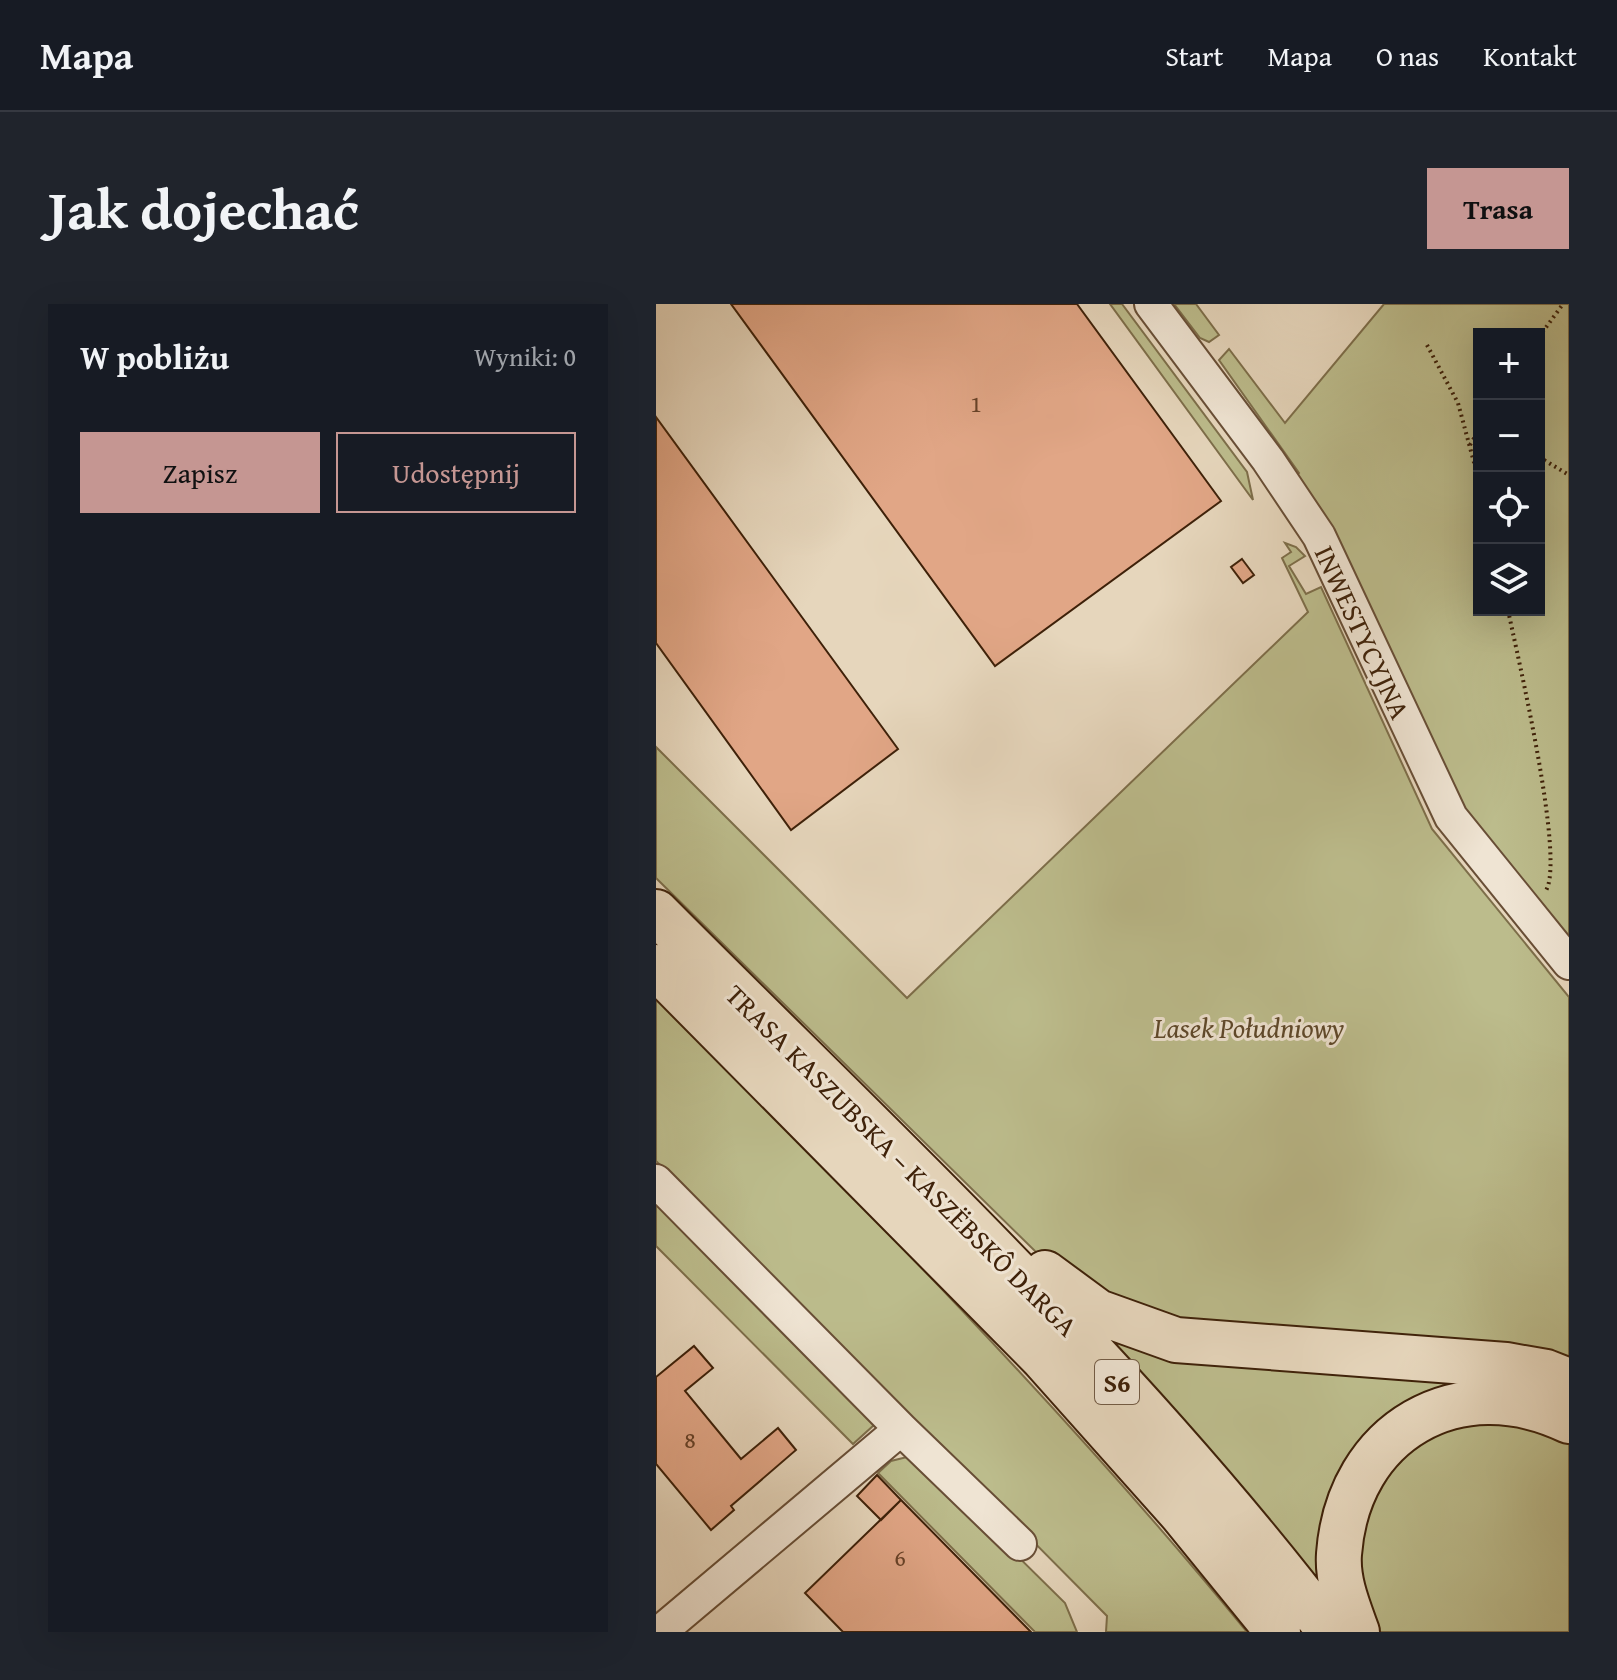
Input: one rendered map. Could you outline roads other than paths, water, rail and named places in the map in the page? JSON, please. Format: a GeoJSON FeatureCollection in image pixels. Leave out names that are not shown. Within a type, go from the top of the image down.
{"type":"FeatureCollection","features":[{"type":"Feature","properties":{"kind":"highway","name":"TRASA KASZUBSKA – KASZËBSKÔ DARGA"},"geometry":{"type":"LineString","coordinates":[[656,912],[890,1144],[1070,1330],[1172,1443],[1330,1632]]}},
{"type":"Feature","properties":{"kind":"highway","name":"TRASA KASZUBSKA – KASZËBSKÔ DARGA"},"geometry":{"type":"LineString","coordinates":[[656,967],[1043,1358],[1182,1514],[1278,1632]]}},
{"type":"Feature","properties":{"kind":"highway"},"geometry":{"type":"LineString","coordinates":[[890,1144],[1075,1297],[1128,1326],[1176,1340],[1506,1365],[1546,1372],[1569,1381]]}},
{"type":"Feature","properties":{"kind":"highway"},"geometry":{"type":"LineString","coordinates":[[1357,1632],[1343,1593],[1339,1557],[1345,1520],[1354,1488],[1371,1462],[1407,1426],[1443,1409],[1483,1399],[1513,1401],[1569,1421]]}},
{"type":"Feature","properties":{"kind":"street","name":"INWESTYCYJNA"},"geometry":{"type":"LineString","coordinates":[[1151,304],[1268,460],[1319,536],[1438,795],[1461,832],[1569,963]]}},
{"type":"Feature","properties":{"kind":"street"},"geometry":{"type":"LineString","coordinates":[[656,1181],[901,1429],[1020,1544]]}},
{"type":"Feature","properties":{"kind":"street"},"geometry":{"type":"LineString","coordinates":[[660,1632],[901,1429]]}},
{"type":"Feature","properties":{"kind":"park label","name":"Lasek Południowy"},"geometry":{"type":"Point","coordinates":[1249,1027]}}]}
